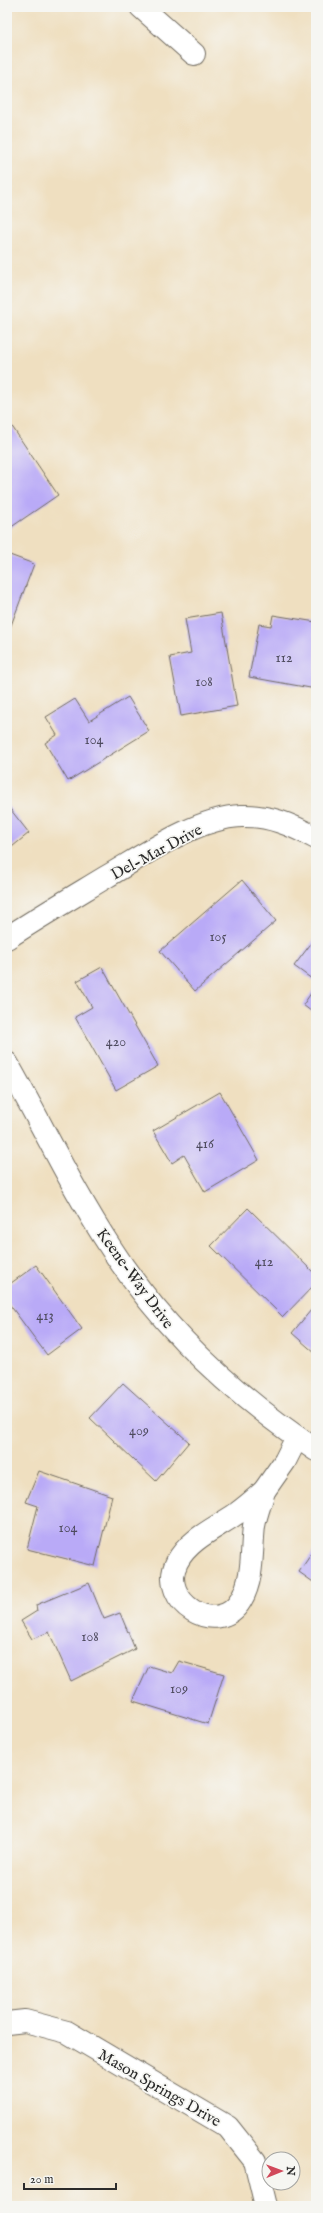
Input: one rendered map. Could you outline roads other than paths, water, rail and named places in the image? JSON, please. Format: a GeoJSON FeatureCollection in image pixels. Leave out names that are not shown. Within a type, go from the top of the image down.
{"type":"FeatureCollection","features":[{"type":"Feature","properties":{"kind":"street"},"geometry":{"type":"LineString","coordinates":[[141,7],[194,54]]}},
{"type":"Feature","properties":{"kind":"street","name":"Del-Mar Drive"},"geometry":{"type":"LineString","coordinates":[[7,938],[139,858],[189,831],[215,822],[240,816],[266,818],[292,825],[316,838]]}},
{"type":"Feature","properties":{"kind":"street","name":"Keene-Way Drive"},"geometry":{"type":"LineString","coordinates":[[7,1063],[111,1248],[157,1312],[183,1342],[240,1395],[316,1450]]}},
{"type":"Feature","properties":{"kind":"street"},"geometry":{"type":"LineString","coordinates":[[264,1491],[254,1524],[247,1586],[240,1602],[229,1612],[215,1617],[200,1616],[187,1608],[177,1595],[173,1579],[177,1562],[190,1546],[238,1513],[264,1491],[285,1461],[298,1437]]}},
{"type":"Feature","properties":{"kind":"street","name":"Mason Springs Drive"},"geometry":{"type":"LineString","coordinates":[[7,2023],[25,2022],[67,2032],[228,2127],[255,2161],[266,2206]]}}]}
